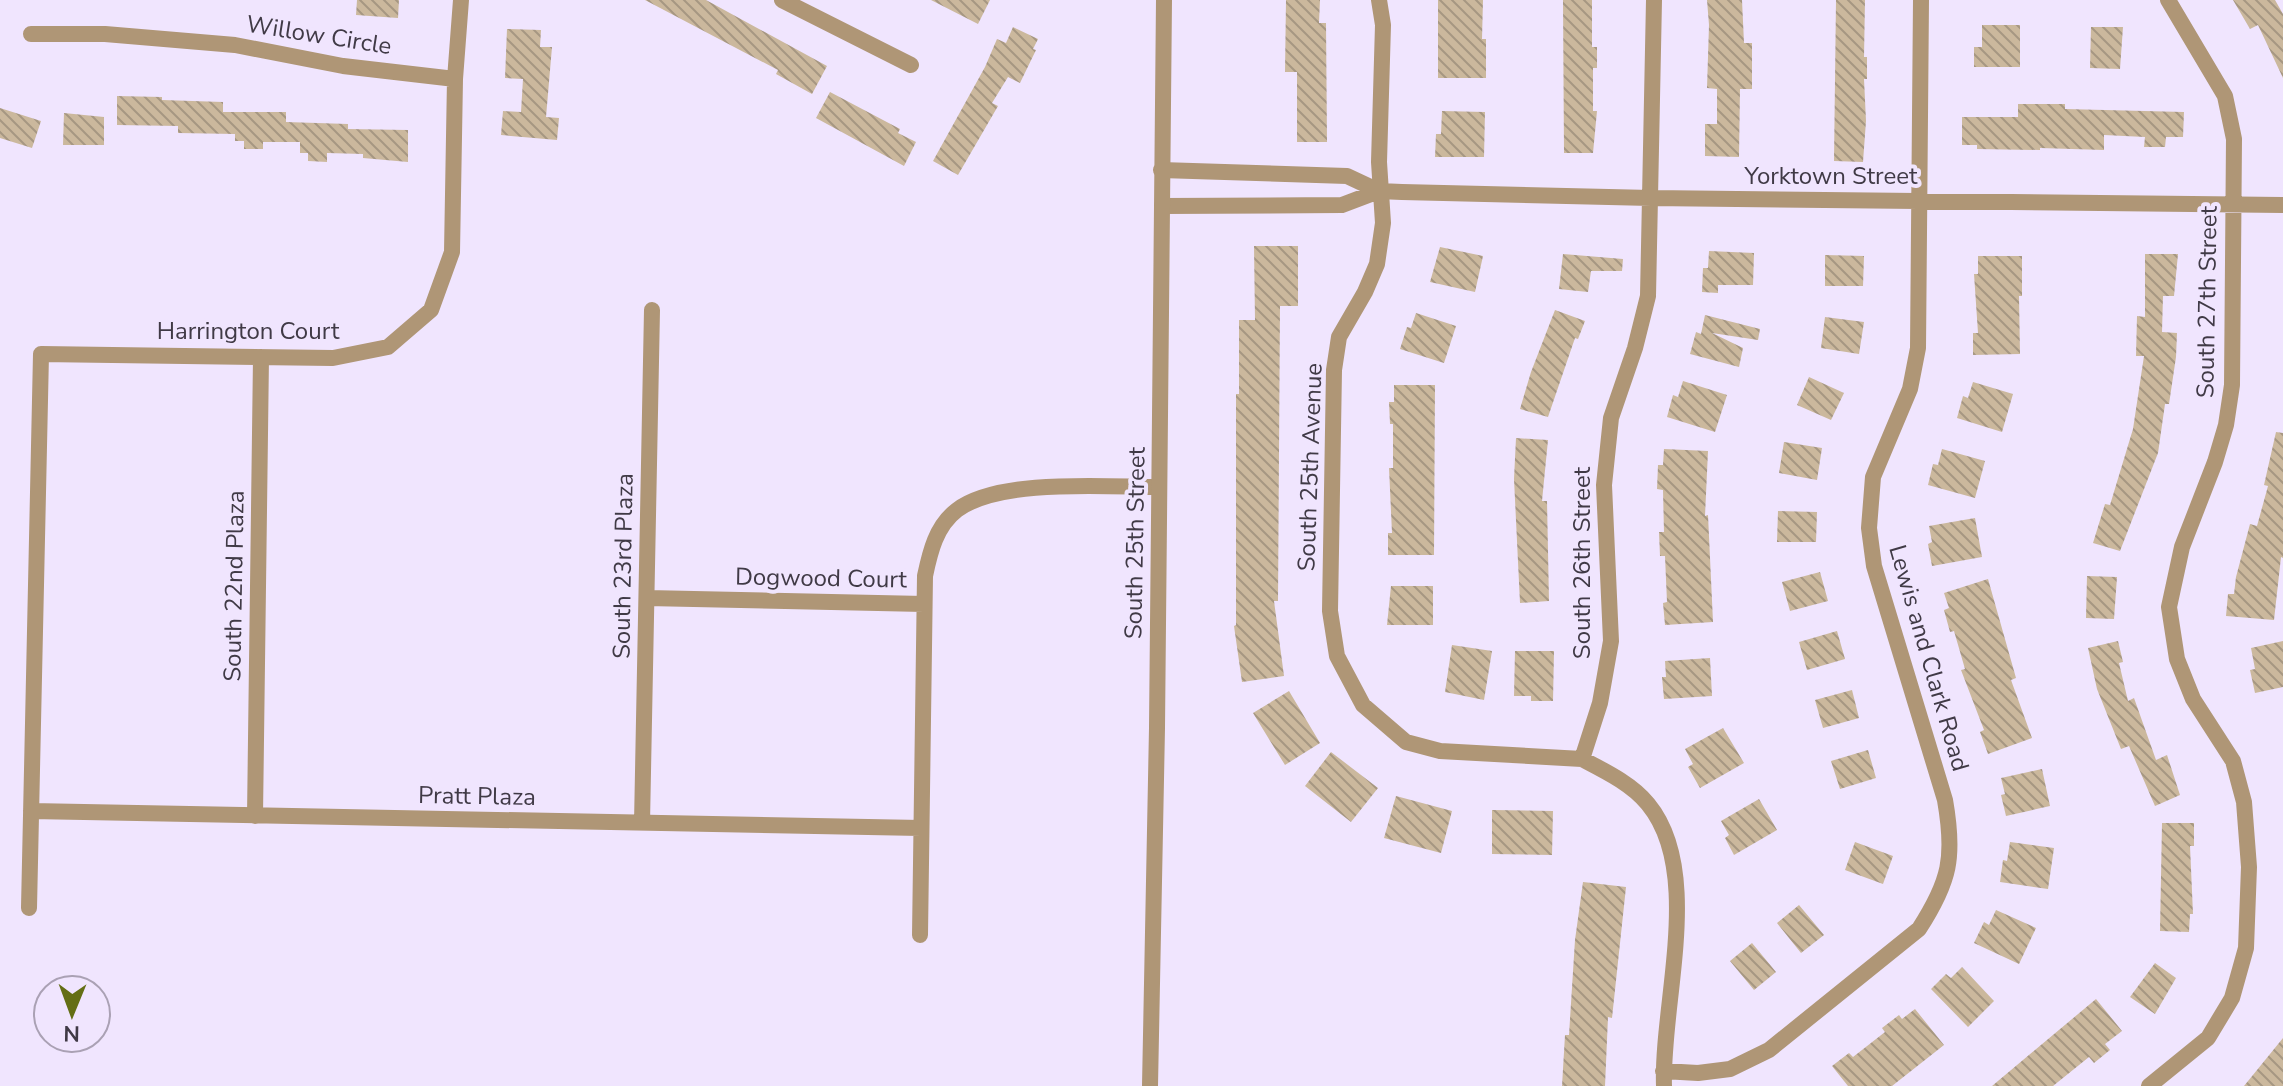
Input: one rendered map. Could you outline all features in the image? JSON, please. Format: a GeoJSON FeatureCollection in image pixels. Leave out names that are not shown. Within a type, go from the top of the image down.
{"type":"FeatureCollection","features":[{"type":"Feature","properties":{"kind":"street","name":"Harrington Court"},"geometry":{"type":"LineString","coordinates":[[31,811],[41,354],[333,358],[388,347],[431,310],[452,252],[455,79],[461,0]]}},
{"type":"Feature","properties":{"kind":"street"},"geometry":{"type":"LineString","coordinates":[[782,0],[911,65]]}},
{"type":"Feature","properties":{"kind":"street","name":"South 25th Street"},"geometry":{"type":"LineString","coordinates":[[1150,1086],[1164,0]]}},
{"type":"Feature","properties":{"kind":"street","name":"South 25th Avenue"},"geometry":{"type":"LineString","coordinates":[[1379,0],[1383,25],[1379,191],[1383,223],[1377,264],[1339,337],[1334,370],[1330,611],[1337,656],[1363,705],[1406,742],[1440,751],[1474,755],[1582,759]]}},
{"type":"Feature","properties":{"kind":"street","name":"South 26th Street"},"geometry":{"type":"LineString","coordinates":[[1582,759],[1600,703],[1611,641],[1604,485],[1611,418],[1635,348],[1648,296],[1654,0]]}},
{"type":"Feature","properties":{"kind":"street","name":"Lewis and Clark Road"},"geometry":{"type":"LineString","coordinates":[[1663,1079],[1730,1069],[1769,1050],[1919,929],[1936,903],[1947,876],[1951,836],[1945,800],[1874,566],[1869,528],[1873,477],[1910,389],[1918,348],[1921,0]]}},
{"type":"Feature","properties":{"kind":"street","name":"South 27th Street"},"geometry":{"type":"LineString","coordinates":[[2149,1086],[2208,1038],[2232,998],[2246,948],[2249,867],[2244,802],[2233,761],[2193,699],[2177,659],[2169,607],[2182,547],[2226,425],[2232,385],[2234,139],[2225,96],[2168,0]]}},
{"type":"Feature","properties":{"kind":"street","name":"Willow Circle"},"geometry":{"type":"LineString","coordinates":[[31,34],[105,34],[235,45],[343,66],[455,79]]}},
{"type":"Feature","properties":{"kind":"street","name":"Yorktown Street"},"geometry":{"type":"LineString","coordinates":[[1161,170],[1347,176],[1379,191]]}},
{"type":"Feature","properties":{"kind":"street","name":"Yorktown Street"},"geometry":{"type":"LineString","coordinates":[[1162,206],[1342,205],[1379,191],[1651,198],[2283,205]]}},
{"type":"Feature","properties":{"kind":"street","name":"South 23rd Plaza"},"geometry":{"type":"LineString","coordinates":[[642,823],[652,310]]}},
{"type":"Feature","properties":{"kind":"street","name":"South 22nd Plaza"},"geometry":{"type":"LineString","coordinates":[[255,816],[261,357]]}},
{"type":"Feature","properties":{"kind":"street","name":"Dogwood Court"},"geometry":{"type":"LineString","coordinates":[[647,598],[924,604],[930,549],[957,509],[1009,490],[1159,487]]}},
{"type":"Feature","properties":{"kind":"street"},"geometry":{"type":"LineString","coordinates":[[920,935],[924,604]]}},
{"type":"Feature","properties":{"kind":"street"},"geometry":{"type":"LineString","coordinates":[[1582,759],[1606,771],[1647,803],[1662,825],[1672,849],[1677,877],[1677,913],[1663,1079]]}},
{"type":"Feature","properties":{"kind":"street"},"geometry":{"type":"LineString","coordinates":[[29,908],[31,811]]}},
{"type":"Feature","properties":{"kind":"street","name":"Pratt Plaza"},"geometry":{"type":"LineString","coordinates":[[31,811],[921,828]]}},
{"type":"Feature","properties":{"kind":"building"},"geometry":{"type":"Polygon","coordinates":[[[357,0],[399,0],[398,18],[356,15],[357,0]]]}},
{"type":"Feature","properties":{"kind":"building"},"geometry":{"type":"Polygon","coordinates":[[[645,0],[706,0],[827,66],[812,94],[776,74],[778,70],[645,0]]]}},
{"type":"Feature","properties":{"kind":"building"},"geometry":{"type":"Polygon","coordinates":[[[931,0],[990,0],[978,24],[931,0]]]}},
{"type":"Feature","properties":{"kind":"building"},"geometry":{"type":"Polygon","coordinates":[[[1286,0],[1320,0],[1319,23],[1326,23],[1327,142],[1297,142],[1297,72],[1285,72],[1286,0]]]}},
{"type":"Feature","properties":{"kind":"building"},"geometry":{"type":"Polygon","coordinates":[[[1438,0],[1483,0],[1482,39],[1486,39],[1486,78],[1438,78],[1438,0]]]}},
{"type":"Feature","properties":{"kind":"building"},"geometry":{"type":"Polygon","coordinates":[[[1563,0],[1592,0],[1592,47],[1597,47],[1597,68],[1593,68],[1593,111],[1597,111],[1593,153],[1564,153],[1563,0]]]}},
{"type":"Feature","properties":{"kind":"building"},"geometry":{"type":"Polygon","coordinates":[[[1707,0],[1742,0],[1744,43],[1752,43],[1752,89],[1740,89],[1739,157],[1705,156],[1705,124],[1717,124],[1717,89],[1707,88],[1707,0]]]}},
{"type":"Feature","properties":{"kind":"building"},"geometry":{"type":"Polygon","coordinates":[[[1836,0],[1865,0],[1864,57],[1867,57],[1867,79],[1864,79],[1866,121],[1863,162],[1834,161],[1836,0]]]}},
{"type":"Feature","properties":{"kind":"building"},"geometry":{"type":"Polygon","coordinates":[[[2233,0],[2275,0],[2283,14],[2283,78],[2258,25],[2250,29],[2233,0]]]}},
{"type":"Feature","properties":{"kind":"building"},"geometry":{"type":"Polygon","coordinates":[[[1982,25],[2020,25],[2020,67],[1974,67],[1974,47],[1982,47],[1982,25]]]}},
{"type":"Feature","properties":{"kind":"building"},"geometry":{"type":"Polygon","coordinates":[[[1013,27],[1038,39],[1033,49],[1036,50],[1020,83],[1008,77],[992,103],[998,106],[958,175],[933,161],[997,39],[1006,43],[1013,27]]]}},
{"type":"Feature","properties":{"kind":"building"},"geometry":{"type":"Polygon","coordinates":[[[2091,27],[2123,27],[2120,69],[2090,68],[2091,27]]]}},
{"type":"Feature","properties":{"kind":"building"},"geometry":{"type":"Polygon","coordinates":[[[507,29],[541,30],[540,47],[552,47],[546,117],[559,118],[557,140],[501,135],[503,111],[521,112],[523,79],[505,78],[507,29]]]}},
{"type":"Feature","properties":{"kind":"building"},"geometry":{"type":"Polygon","coordinates":[[[830,92],[900,129],[898,133],[916,142],[904,166],[816,118],[830,92]]]}},
{"type":"Feature","properties":{"kind":"building"},"geometry":{"type":"Polygon","coordinates":[[[117,96],[223,102],[223,112],[286,112],[286,122],[348,124],[348,129],[408,130],[408,162],[363,158],[363,154],[327,153],[327,162],[308,161],[308,153],[300,153],[300,142],[263,142],[263,149],[244,149],[244,141],[235,141],[235,134],[178,133],[178,126],[117,125],[117,96]]]}},
{"type":"Feature","properties":{"kind":"building"},"geometry":{"type":"Polygon","coordinates":[[[2018,104],[2065,104],[2065,109],[2184,112],[2183,137],[2166,137],[2165,147],[2144,147],[2145,137],[2104,135],[2104,150],[1977,149],[1977,145],[1962,145],[1962,117],[2018,117],[2018,104]]]}},
{"type":"Feature","properties":{"kind":"building"},"geometry":{"type":"Polygon","coordinates":[[[0,108],[41,121],[32,148],[0,138],[0,108]]]}},
{"type":"Feature","properties":{"kind":"building"},"geometry":{"type":"Polygon","coordinates":[[[1442,111],[1485,112],[1484,157],[1435,157],[1436,134],[1441,134],[1442,111]]]}},
{"type":"Feature","properties":{"kind":"building"},"geometry":{"type":"Polygon","coordinates":[[[64,113],[104,117],[104,145],[63,145],[64,113]]]}},
{"type":"Feature","properties":{"kind":"building"},"geometry":{"type":"Polygon","coordinates":[[[1254,246],[1298,246],[1298,306],[1280,306],[1278,601],[1274,601],[1284,676],[1242,682],[1234,626],[1236,394],[1239,394],[1239,320],[1255,320],[1254,246]]]}},
{"type":"Feature","properties":{"kind":"building"},"geometry":{"type":"Polygon","coordinates":[[[1440,247],[1483,256],[1475,292],[1430,282],[1440,247]]]}},
{"type":"Feature","properties":{"kind":"building"},"geometry":{"type":"Polygon","coordinates":[[[1709,251],[1754,253],[1753,285],[1718,285],[1718,293],[1702,292],[1703,268],[1708,268],[1709,251]]]}},
{"type":"Feature","properties":{"kind":"building"},"geometry":{"type":"Polygon","coordinates":[[[1563,254],[1623,259],[1622,271],[1591,271],[1588,292],[1559,289],[1563,254]]]}},
{"type":"Feature","properties":{"kind":"building"},"geometry":{"type":"Polygon","coordinates":[[[2145,254],[2178,254],[2174,296],[2163,296],[2162,332],[2177,333],[2176,357],[2158,453],[2120,551],[2093,543],[2105,504],[2110,505],[2133,429],[2144,356],[2136,356],[2137,316],[2145,317],[2145,254]]]}},
{"type":"Feature","properties":{"kind":"building"},"geometry":{"type":"Polygon","coordinates":[[[1825,255],[1864,256],[1863,286],[1825,286],[1825,255]]]}},
{"type":"Feature","properties":{"kind":"building"},"geometry":{"type":"Polygon","coordinates":[[[1978,256],[2022,256],[2020,354],[1973,355],[1973,333],[1978,333],[1974,274],[1978,274],[1978,256]]]}},
{"type":"Feature","properties":{"kind":"building"},"geometry":{"type":"Polygon","coordinates":[[[1555,310],[1585,321],[1578,339],[1575,338],[1548,417],[1520,409],[1555,310]]]}},
{"type":"Feature","properties":{"kind":"building"},"geometry":{"type":"Polygon","coordinates":[[[1416,313],[1456,326],[1444,363],[1400,349],[1407,327],[1411,328],[1416,313]]]}},
{"type":"Feature","properties":{"kind":"building"},"geometry":{"type":"Polygon","coordinates":[[[1705,315],[1760,329],[1758,340],[1712,333],[1743,348],[1739,367],[1690,354],[1696,332],[1701,334],[1705,315]]]}},
{"type":"Feature","properties":{"kind":"building"},"geometry":{"type":"Polygon","coordinates":[[[1825,317],[1864,322],[1859,354],[1821,348],[1825,317]]]}},
{"type":"Feature","properties":{"kind":"building"},"geometry":{"type":"Polygon","coordinates":[[[1809,377],[1844,393],[1831,420],[1797,405],[1809,377]]]}},
{"type":"Feature","properties":{"kind":"building"},"geometry":{"type":"Polygon","coordinates":[[[1683,381],[1727,395],[1715,432],[1667,417],[1673,395],[1678,397],[1683,381]]]}},
{"type":"Feature","properties":{"kind":"building"},"geometry":{"type":"Polygon","coordinates":[[[1973,382],[2013,394],[2002,432],[1957,418],[1963,396],[1968,398],[1973,382]]]}},
{"type":"Feature","properties":{"kind":"building"},"geometry":{"type":"Polygon","coordinates":[[[1394,385],[1435,385],[1434,555],[1388,555],[1388,533],[1392,533],[1389,468],[1393,468],[1393,424],[1390,424],[1389,402],[1394,402],[1394,385]]]}},
{"type":"Feature","properties":{"kind":"building"},"geometry":{"type":"Polygon","coordinates":[[[2276,432],[2283,433],[2283,558],[2274,620],[2226,616],[2228,594],[2234,594],[2250,524],[2257,526],[2268,486],[2264,485],[2276,432]]]}},
{"type":"Feature","properties":{"kind":"building"},"geometry":{"type":"Polygon","coordinates":[[[1516,438],[1548,440],[1542,501],[1547,501],[1549,601],[1520,603],[1514,479],[1516,438]]]}},
{"type":"Feature","properties":{"kind":"building"},"geometry":{"type":"Polygon","coordinates":[[[1784,442],[1822,448],[1817,480],[1779,473],[1784,442]]]}},
{"type":"Feature","properties":{"kind":"building"},"geometry":{"type":"Polygon","coordinates":[[[1664,449],[1708,451],[1705,516],[1708,515],[1713,622],[1665,625],[1665,556],[1660,556],[1659,532],[1664,532],[1663,490],[1657,489],[1658,465],[1663,465],[1664,449]]]}},
{"type":"Feature","properties":{"kind":"building"},"geometry":{"type":"Polygon","coordinates":[[[1942,449],[1985,461],[1975,498],[1928,485],[1933,464],[1938,465],[1942,449]]]}},
{"type":"Feature","properties":{"kind":"building"},"geometry":{"type":"Polygon","coordinates":[[[1778,511],[1817,512],[1816,542],[1777,542],[1778,511]]]}},
{"type":"Feature","properties":{"kind":"building"},"geometry":{"type":"Polygon","coordinates":[[[1975,518],[1982,557],[1932,566],[1929,526],[1975,518]]]}},
{"type":"Feature","properties":{"kind":"building"},"geometry":{"type":"Polygon","coordinates":[[[1820,572],[1828,601],[1790,611],[1782,582],[1820,572]]]}},
{"type":"Feature","properties":{"kind":"building"},"geometry":{"type":"Polygon","coordinates":[[[2087,576],[2117,577],[2114,619],[2086,618],[2087,576]]]}},
{"type":"Feature","properties":{"kind":"building"},"geometry":{"type":"Polygon","coordinates":[[[1988,579],[2016,678],[2011,680],[2032,738],[1988,754],[1980,732],[1984,730],[1961,670],[1965,669],[1954,631],[1950,632],[1944,610],[1949,608],[1944,593],[1988,579]]]}},
{"type":"Feature","properties":{"kind":"building"},"geometry":{"type":"Polygon","coordinates":[[[1391,586],[1433,586],[1433,625],[1387,625],[1391,586]]]}},
{"type":"Feature","properties":{"kind":"building"},"geometry":{"type":"Polygon","coordinates":[[[1837,631],[1845,659],[1807,670],[1799,642],[1837,631]]]}},
{"type":"Feature","properties":{"kind":"building"},"geometry":{"type":"Polygon","coordinates":[[[2118,641],[2123,662],[2119,663],[2128,701],[2134,698],[2156,760],[2167,755],[2180,795],[2155,806],[2129,746],[2121,749],[2097,689],[2088,648],[2118,641]]]}},
{"type":"Feature","properties":{"kind":"building"},"geometry":{"type":"Polygon","coordinates":[[[2283,641],[2283,687],[2255,693],[2250,670],[2255,669],[2251,648],[2283,641]]]}},
{"type":"Feature","properties":{"kind":"building"},"geometry":{"type":"Polygon","coordinates":[[[1452,645],[1492,651],[1484,700],[1445,692],[1452,645]]]}},
{"type":"Feature","properties":{"kind":"building"},"geometry":{"type":"Polygon","coordinates":[[[1515,651],[1554,651],[1553,701],[1531,701],[1531,696],[1514,696],[1515,651]]]}},
{"type":"Feature","properties":{"kind":"building"},"geometry":{"type":"Polygon","coordinates":[[[1710,658],[1712,696],[1664,699],[1662,677],[1666,677],[1665,661],[1710,658]]]}},
{"type":"Feature","properties":{"kind":"building"},"geometry":{"type":"Polygon","coordinates":[[[1852,690],[1859,718],[1823,728],[1815,700],[1852,690]]]}},
{"type":"Feature","properties":{"kind":"building"},"geometry":{"type":"Polygon","coordinates":[[[1289,691],[1320,743],[1285,765],[1253,713],[1289,691]]]}},
{"type":"Feature","properties":{"kind":"building"},"geometry":{"type":"Polygon","coordinates":[[[1723,728],[1744,763],[1700,788],[1688,767],[1693,764],[1685,749],[1723,728]]]}},
{"type":"Feature","properties":{"kind":"building"},"geometry":{"type":"Polygon","coordinates":[[[1868,750],[1876,778],[1840,789],[1831,761],[1868,750]]]}},
{"type":"Feature","properties":{"kind":"building"},"geometry":{"type":"Polygon","coordinates":[[[1331,752],[1378,788],[1351,822],[1305,786],[1331,752]]]}},
{"type":"Feature","properties":{"kind":"building"},"geometry":{"type":"Polygon","coordinates":[[[2042,769],[2050,806],[2006,816],[2001,778],[2042,769]]]}},
{"type":"Feature","properties":{"kind":"building"},"geometry":{"type":"Polygon","coordinates":[[[1396,796],[1452,811],[1441,853],[1384,838],[1396,796]]]}},
{"type":"Feature","properties":{"kind":"building"},"geometry":{"type":"Polygon","coordinates":[[[1759,799],[1777,830],[1734,855],[1725,838],[1729,835],[1721,821],[1759,799]]]}},
{"type":"Feature","properties":{"kind":"building"},"geometry":{"type":"Polygon","coordinates":[[[1492,810],[1553,811],[1552,855],[1492,854],[1492,810]]]}},
{"type":"Feature","properties":{"kind":"building"},"geometry":{"type":"Polygon","coordinates":[[[2162,823],[2194,823],[2194,846],[2190,846],[2193,914],[2190,914],[2189,932],[2160,931],[2162,823]]]}},
{"type":"Feature","properties":{"kind":"building"},"geometry":{"type":"Polygon","coordinates":[[[1855,842],[1893,856],[1883,884],[1845,870],[1855,842]]]}},
{"type":"Feature","properties":{"kind":"building"},"geometry":{"type":"Polygon","coordinates":[[[2010,842],[2054,848],[2048,889],[2000,882],[2003,860],[2007,861],[2010,842]]]}},
{"type":"Feature","properties":{"kind":"building"},"geometry":{"type":"Polygon","coordinates":[[[1583,882],[1626,887],[1612,1018],[1608,1017],[1605,1086],[1562,1086],[1583,882]]]}},
{"type":"Feature","properties":{"kind":"building"},"geometry":{"type":"Polygon","coordinates":[[[1799,905],[1824,935],[1801,953],[1777,923],[1799,905]]]}},
{"type":"Feature","properties":{"kind":"building"},"geometry":{"type":"Polygon","coordinates":[[[1996,910],[2036,928],[2019,964],[1974,943],[1984,922],[1989,925],[1996,910]]]}},
{"type":"Feature","properties":{"kind":"building"},"geometry":{"type":"Polygon","coordinates":[[[1752,943],[1776,972],[1754,990],[1730,961],[1752,943]]]}},
{"type":"Feature","properties":{"kind":"building"},"geometry":{"type":"Polygon","coordinates":[[[2155,963],[2176,978],[2155,1014],[2130,997],[2155,963]]]}},
{"type":"Feature","properties":{"kind":"building"},"geometry":{"type":"Polygon","coordinates":[[[1962,967],[1994,1001],[1968,1027],[1931,989],[1946,974],[1951,978],[1962,967]]]}},
{"type":"Feature","properties":{"kind":"building"},"geometry":{"type":"Polygon","coordinates":[[[2096,999],[2122,1031],[2105,1044],[2110,1050],[2094,1063],[2089,1057],[2053,1086],[1992,1086],[2096,999]]]}},
{"type":"Feature","properties":{"kind":"building"},"geometry":{"type":"Polygon","coordinates":[[[1915,1009],[1944,1045],[1892,1086],[1848,1086],[1832,1066],[1849,1053],[1853,1057],[1885,1032],[1882,1028],[1899,1015],[1902,1019],[1915,1009]]]}},
{"type":"Feature","properties":{"kind":"building"},"geometry":{"type":"Polygon","coordinates":[[[2283,1038],[2283,1086],[2244,1086],[2283,1038]]]}}]}
